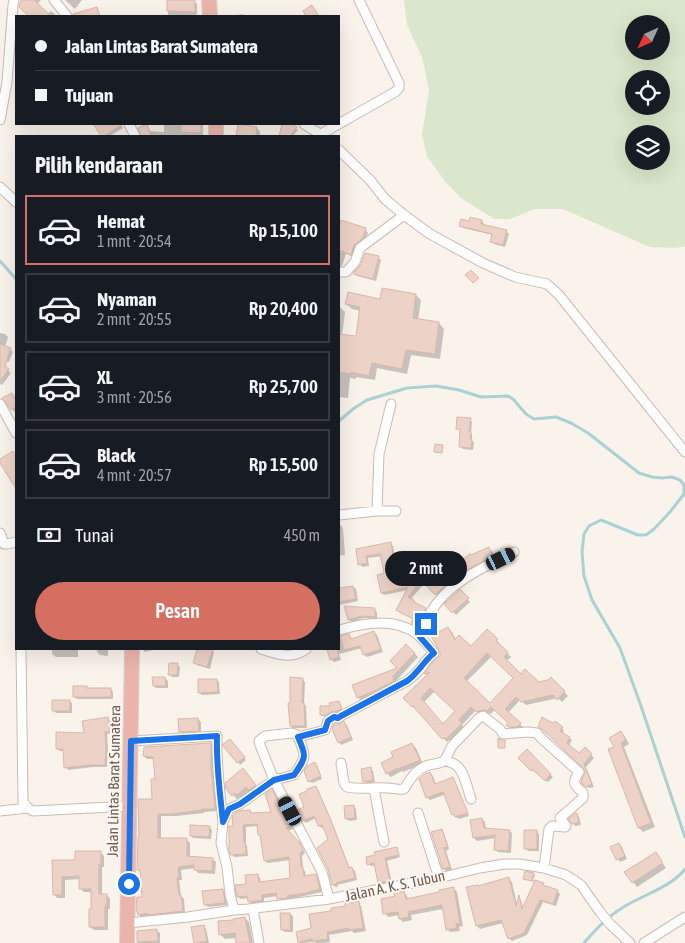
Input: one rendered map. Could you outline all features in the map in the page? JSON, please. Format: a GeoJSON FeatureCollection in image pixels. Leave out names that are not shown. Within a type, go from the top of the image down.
{"type":"FeatureCollection","features":[{"type":"Feature","properties":{"kind":"highway"},"geometry":{"type":"LineString","coordinates":[[209,0],[210,15]]}},
{"type":"Feature","properties":{"kind":"highway","name":"Jalan Lintas Barat Sumatera"},"geometry":{"type":"LineString","coordinates":[[127,943],[132,650]]}},
{"type":"Feature","properties":{"kind":"street"},"geometry":{"type":"LineString","coordinates":[[0,120],[8,82],[14,0]]}},
{"type":"Feature","properties":{"kind":"street"},"geometry":{"type":"LineString","coordinates":[[54,0],[66,15]]}},
{"type":"Feature","properties":{"kind":"street"},"geometry":{"type":"LineString","coordinates":[[340,124],[399,88],[399,83],[359,0]]}},
{"type":"Feature","properties":{"kind":"street"},"geometry":{"type":"LineString","coordinates":[[306,125],[322,135],[339,125]]}},
{"type":"Feature","properties":{"kind":"street"},"geometry":{"type":"LineString","coordinates":[[340,151],[370,180],[385,199],[430,234],[483,263],[515,277],[547,284],[559,295],[685,452]]}},
{"type":"Feature","properties":{"kind":"street"},"geometry":{"type":"LineString","coordinates":[[0,187],[15,201]]}},
{"type":"Feature","properties":{"kind":"street"},"geometry":{"type":"LineString","coordinates":[[340,272],[346,272],[355,262],[360,248],[404,215]]}},
{"type":"Feature","properties":{"kind":"street"},"geometry":{"type":"LineString","coordinates":[[0,404],[15,431]]}},
{"type":"Feature","properties":{"kind":"street"},"geometry":{"type":"LineString","coordinates":[[377,511],[379,454],[391,404]]}},
{"type":"Feature","properties":{"kind":"street"},"geometry":{"type":"LineString","coordinates":[[340,515],[396,511]]}},
{"type":"Feature","properties":{"kind":"street"},"geometry":{"type":"LineString","coordinates":[[0,532],[4,544],[15,542]]}},
{"type":"Feature","properties":{"kind":"street"},"geometry":{"type":"LineString","coordinates":[[420,637],[431,612],[442,596],[475,571],[514,552]]}},
{"type":"Feature","properties":{"kind":"street"},"geometry":{"type":"LineString","coordinates":[[298,737],[325,730],[328,721],[334,717],[338,718],[407,681],[434,653],[420,637],[406,628],[385,623],[361,624],[340,630]]}},
{"type":"Feature","properties":{"kind":"street"},"geometry":{"type":"LineString","coordinates":[[21,650],[23,802],[33,811],[130,806]]}},
{"type":"Feature","properties":{"kind":"street"},"geometry":{"type":"LineString","coordinates":[[264,650],[282,655],[296,655],[304,650]]}},
{"type":"Feature","properties":{"kind":"street"},"geometry":{"type":"LineString","coordinates":[[341,763],[344,783],[347,787],[398,790],[404,789],[412,776],[425,766],[442,763],[452,746],[478,718],[483,716],[500,729],[503,734],[537,733],[578,772],[575,786],[583,793],[583,798],[560,818],[566,826],[552,826],[549,829],[544,868]]}},
{"type":"Feature","properties":{"kind":"street"},"geometry":{"type":"LineString","coordinates":[[223,822],[229,809],[246,800],[274,780],[294,775],[305,756],[296,734],[265,736],[259,741],[274,780],[322,872],[329,899]]}},
{"type":"Feature","properties":{"kind":"street"},"geometry":{"type":"LineString","coordinates":[[131,741],[217,736],[223,822],[221,843],[234,910]]}},
{"type":"Feature","properties":{"kind":"street"},"geometry":{"type":"LineString","coordinates":[[445,760],[459,768],[471,798]]}},
{"type":"Feature","properties":{"kind":"street"},"geometry":{"type":"LineString","coordinates":[[374,789],[384,842]]}},
{"type":"Feature","properties":{"kind":"street"},"geometry":{"type":"LineString","coordinates":[[0,811],[28,808]]}},
{"type":"Feature","properties":{"kind":"street"},"geometry":{"type":"LineString","coordinates":[[418,813],[438,878]]}},
{"type":"Feature","properties":{"kind":"street","name":"Jalan A. K. S. Tubun"},"geometry":{"type":"LineString","coordinates":[[128,923],[329,899],[480,868],[504,864],[519,864],[544,868],[566,876],[581,885],[610,924],[630,943]]}},
{"type":"Feature","properties":{"kind":"street"},"geometry":{"type":"LineString","coordinates":[[253,909],[259,943]]}},
{"type":"Feature","properties":{"kind":"street"},"geometry":{"type":"LineString","coordinates":[[644,943],[685,917]]}},
{"type":"Feature","properties":{"kind":"green space"},"geometry":{"type":"Polygon","coordinates":[[[404,0],[685,0],[685,246],[676,248],[650,247],[563,209],[535,209],[510,219],[494,219],[461,198],[443,179],[427,156],[422,135],[429,90],[422,57],[407,25],[404,0]]]}},
{"type":"Feature","properties":{"kind":"building"},"geometry":{"type":"Polygon","coordinates":[[[21,0],[34,0],[50,15],[27,15],[19,7],[21,0]]]}},
{"type":"Feature","properties":{"kind":"building"},"geometry":{"type":"Polygon","coordinates":[[[167,0],[195,0],[195,12],[167,11],[167,0]]]}},
{"type":"Feature","properties":{"kind":"building"},"geometry":{"type":"Polygon","coordinates":[[[312,5],[318,15],[305,15],[303,11],[312,5]]]}},
{"type":"Feature","properties":{"kind":"building"},"geometry":{"type":"Polygon","coordinates":[[[97,7],[100,15],[73,15],[97,7]]]}},
{"type":"Feature","properties":{"kind":"building"},"geometry":{"type":"Polygon","coordinates":[[[94,125],[121,125],[106,135],[100,135],[94,125]]]}},
{"type":"Feature","properties":{"kind":"building"},"geometry":{"type":"Polygon","coordinates":[[[147,125],[151,135],[141,135],[138,128],[147,125]]]}},
{"type":"Feature","properties":{"kind":"building"},"geometry":{"type":"Polygon","coordinates":[[[181,125],[201,125],[201,133],[181,132],[181,125]]]}},
{"type":"Feature","properties":{"kind":"building"},"geometry":{"type":"Polygon","coordinates":[[[238,125],[257,127],[256,135],[236,135],[238,125]]]}},
{"type":"Feature","properties":{"kind":"building"},"geometry":{"type":"Polygon","coordinates":[[[282,125],[294,125],[297,127],[291,135],[279,135],[282,125]]]}},
{"type":"Feature","properties":{"kind":"building"},"geometry":{"type":"Polygon","coordinates":[[[470,217],[482,220],[481,224],[507,230],[503,245],[490,242],[492,234],[459,226],[461,219],[469,221],[470,217]]]}},
{"type":"Feature","properties":{"kind":"building"},"geometry":{"type":"Polygon","coordinates":[[[341,220],[366,228],[362,239],[354,245],[351,255],[340,250],[341,220]]]}},
{"type":"Feature","properties":{"kind":"building"},"geometry":{"type":"Polygon","coordinates":[[[365,253],[379,256],[373,279],[353,274],[361,264],[365,253]]]}},
{"type":"Feature","properties":{"kind":"building"},"geometry":{"type":"Polygon","coordinates":[[[471,270],[479,278],[473,283],[465,275],[471,270]]]}},
{"type":"Feature","properties":{"kind":"building"},"geometry":{"type":"Polygon","coordinates":[[[382,288],[416,294],[413,318],[439,322],[435,354],[406,350],[402,369],[372,363],[369,376],[351,372],[351,374],[340,372],[340,334],[356,336],[360,307],[345,304],[348,292],[380,299],[382,288]]]}},
{"type":"Feature","properties":{"kind":"building"},"geometry":{"type":"Polygon","coordinates":[[[0,344],[11,348],[5,366],[9,369],[0,381],[0,344]]]}},
{"type":"Feature","properties":{"kind":"building"},"geometry":{"type":"Polygon","coordinates":[[[12,393],[15,398],[15,408],[11,410],[2,398],[12,393]]]}},
{"type":"Feature","properties":{"kind":"building"},"geometry":{"type":"Polygon","coordinates":[[[457,417],[471,418],[469,431],[471,431],[470,439],[472,439],[471,448],[459,447],[460,429],[456,429],[457,417]]]}},
{"type":"Feature","properties":{"kind":"building"},"geometry":{"type":"Polygon","coordinates":[[[435,444],[443,445],[442,453],[434,452],[435,444]]]}},
{"type":"Feature","properties":{"kind":"building"},"geometry":{"type":"Polygon","coordinates":[[[13,451],[15,454],[15,487],[0,463],[0,459],[13,451]]]}},
{"type":"Feature","properties":{"kind":"building"},"geometry":{"type":"Polygon","coordinates":[[[391,542],[397,575],[402,569],[405,571],[415,559],[422,565],[436,553],[445,560],[435,569],[448,583],[435,595],[423,582],[420,582],[408,597],[426,608],[417,627],[411,623],[413,619],[396,610],[408,587],[381,593],[377,575],[384,573],[380,554],[366,556],[367,563],[358,565],[356,549],[391,542]]]}},
{"type":"Feature","properties":{"kind":"building"},"geometry":{"type":"Polygon","coordinates":[[[489,547],[493,556],[467,570],[460,561],[470,554],[489,547]]]}},
{"type":"Feature","properties":{"kind":"building"},"geometry":{"type":"Polygon","coordinates":[[[353,586],[356,599],[340,602],[340,588],[353,586]]]}},
{"type":"Feature","properties":{"kind":"building"},"geometry":{"type":"Polygon","coordinates":[[[460,589],[469,598],[452,613],[444,604],[460,589]]]}},
{"type":"Feature","properties":{"kind":"building"},"geometry":{"type":"Polygon","coordinates":[[[344,606],[375,608],[375,617],[361,616],[348,620],[344,606]]]}},
{"type":"Feature","properties":{"kind":"building"},"geometry":{"type":"Polygon","coordinates":[[[448,627],[455,640],[459,635],[471,646],[487,629],[508,652],[504,657],[521,674],[525,669],[539,682],[548,680],[551,677],[565,691],[557,700],[553,695],[521,702],[516,697],[505,709],[521,723],[517,727],[508,727],[506,725],[508,723],[491,707],[487,711],[476,712],[471,707],[459,720],[462,723],[446,739],[442,739],[413,706],[403,698],[430,672],[424,674],[440,656],[440,652],[431,636],[448,627]],[[487,653],[464,678],[490,703],[513,678],[487,653]],[[430,688],[421,698],[443,724],[455,711],[430,688]]]}},
{"type":"Feature","properties":{"kind":"building"},"geometry":{"type":"Polygon","coordinates":[[[374,631],[381,649],[363,655],[360,646],[344,650],[340,636],[349,634],[351,639],[374,631]]]}},
{"type":"Feature","properties":{"kind":"building"},"geometry":{"type":"Polygon","coordinates":[[[406,644],[415,653],[393,676],[394,681],[357,698],[352,685],[397,668],[390,661],[406,644]]]}},
{"type":"Feature","properties":{"kind":"building"},"geometry":{"type":"Polygon","coordinates":[[[197,650],[213,650],[207,667],[193,663],[197,650]]]}},
{"type":"Feature","properties":{"kind":"building"},"geometry":{"type":"Polygon","coordinates":[[[327,650],[337,650],[339,657],[330,660],[327,650]]]}},
{"type":"Feature","properties":{"kind":"building"},"geometry":{"type":"Polygon","coordinates":[[[169,663],[178,663],[177,675],[168,675],[169,663]]]}},
{"type":"Feature","properties":{"kind":"building"},"geometry":{"type":"Polygon","coordinates":[[[152,677],[165,677],[166,686],[153,686],[152,677]]]}},
{"type":"Feature","properties":{"kind":"building"},"geometry":{"type":"Polygon","coordinates":[[[290,677],[303,678],[302,703],[304,702],[305,726],[290,726],[288,703],[290,703],[290,677]]]}},
{"type":"Feature","properties":{"kind":"building"},"geometry":{"type":"Polygon","coordinates":[[[198,679],[217,679],[218,692],[198,693],[198,679]]]}},
{"type":"Feature","properties":{"kind":"building"},"geometry":{"type":"Polygon","coordinates":[[[73,686],[111,688],[111,697],[73,697],[73,686]]]}},
{"type":"Feature","properties":{"kind":"building"},"geometry":{"type":"Polygon","coordinates":[[[52,700],[70,700],[70,711],[52,711],[52,700]]]}},
{"type":"Feature","properties":{"kind":"building"},"geometry":{"type":"Polygon","coordinates":[[[339,701],[342,708],[325,716],[320,715],[320,706],[330,706],[329,703],[339,701]]]}},
{"type":"Feature","properties":{"kind":"building"},"geometry":{"type":"Polygon","coordinates":[[[108,717],[110,731],[105,732],[105,765],[64,768],[63,749],[56,749],[56,732],[84,733],[82,721],[108,717]]]}},
{"type":"Feature","properties":{"kind":"building"},"geometry":{"type":"Polygon","coordinates":[[[542,717],[553,723],[555,721],[563,727],[560,731],[570,737],[567,743],[579,753],[585,747],[592,754],[584,764],[592,784],[586,787],[582,784],[581,781],[585,772],[583,768],[538,727],[542,717]]]}},
{"type":"Feature","properties":{"kind":"building"},"geometry":{"type":"Polygon","coordinates":[[[198,718],[199,731],[179,732],[178,719],[198,718]]]}},
{"type":"Feature","properties":{"kind":"building"},"geometry":{"type":"Polygon","coordinates":[[[344,721],[351,737],[338,743],[332,729],[333,725],[344,721]]]}},
{"type":"Feature","properties":{"kind":"building"},"geometry":{"type":"Polygon","coordinates":[[[621,731],[626,740],[621,743],[651,823],[638,828],[608,749],[614,747],[609,738],[621,731]]]}},
{"type":"Feature","properties":{"kind":"building"},"geometry":{"type":"Polygon","coordinates":[[[498,738],[505,740],[505,748],[498,748],[498,738]]]}},
{"type":"Feature","properties":{"kind":"building"},"geometry":{"type":"Polygon","coordinates":[[[230,739],[245,757],[237,763],[223,746],[230,739]]]}},
{"type":"Feature","properties":{"kind":"building"},"geometry":{"type":"Polygon","coordinates":[[[211,743],[211,768],[215,809],[158,814],[158,838],[187,838],[187,856],[213,858],[212,871],[194,870],[194,865],[178,867],[179,877],[177,878],[183,911],[138,915],[136,908],[137,897],[142,897],[140,870],[137,870],[139,837],[138,799],[152,799],[151,779],[155,779],[153,757],[143,756],[144,747],[211,743]]]}},
{"type":"Feature","properties":{"kind":"building"},"geometry":{"type":"Polygon","coordinates":[[[412,743],[420,760],[386,774],[381,763],[393,757],[391,752],[412,743]]]}},
{"type":"Feature","properties":{"kind":"building"},"geometry":{"type":"Polygon","coordinates":[[[527,749],[551,774],[545,781],[518,758],[527,749]]]}},
{"type":"Feature","properties":{"kind":"building"},"geometry":{"type":"Polygon","coordinates":[[[315,762],[321,776],[308,782],[304,771],[307,766],[315,762]]]}},
{"type":"Feature","properties":{"kind":"building"},"geometry":{"type":"Polygon","coordinates":[[[371,767],[373,780],[363,782],[361,769],[371,767]]]}},
{"type":"Feature","properties":{"kind":"building"},"geometry":{"type":"Polygon","coordinates":[[[243,768],[256,785],[249,790],[246,787],[237,795],[235,793],[232,796],[226,789],[225,783],[243,768]]]}},
{"type":"Feature","properties":{"kind":"building"},"geometry":{"type":"Polygon","coordinates":[[[430,772],[435,784],[453,777],[468,813],[455,817],[454,814],[452,815],[443,792],[426,798],[419,779],[430,772]]]}},
{"type":"Feature","properties":{"kind":"building"},"geometry":{"type":"Polygon","coordinates":[[[316,786],[349,868],[352,867],[355,878],[332,885],[328,869],[317,848],[328,839],[322,825],[318,826],[314,816],[302,821],[297,810],[304,807],[299,794],[316,786]]]}},
{"type":"Feature","properties":{"kind":"building"},"geometry":{"type":"Polygon","coordinates":[[[272,789],[291,826],[286,828],[300,843],[303,850],[300,853],[304,876],[316,874],[320,889],[287,896],[288,898],[277,899],[276,893],[262,895],[262,900],[248,902],[247,896],[237,897],[235,885],[246,884],[245,875],[258,874],[259,882],[290,878],[289,857],[264,861],[257,824],[243,825],[246,854],[230,855],[229,826],[233,826],[232,817],[239,811],[250,810],[251,813],[271,812],[265,794],[272,789]]]}},
{"type":"Feature","properties":{"kind":"building"},"geometry":{"type":"Polygon","coordinates":[[[354,805],[355,818],[345,819],[344,806],[354,805]]]}},
{"type":"Feature","properties":{"kind":"building"},"geometry":{"type":"Polygon","coordinates":[[[577,813],[579,822],[572,824],[568,819],[577,813]]]}},
{"type":"Feature","properties":{"kind":"building"},"geometry":{"type":"Polygon","coordinates":[[[482,818],[484,828],[510,830],[508,851],[494,850],[495,835],[473,838],[470,820],[482,818]]]}},
{"type":"Feature","properties":{"kind":"building"},"geometry":{"type":"Polygon","coordinates":[[[190,825],[210,826],[209,837],[190,836],[190,825]]]}},
{"type":"Feature","properties":{"kind":"building"},"geometry":{"type":"Polygon","coordinates":[[[442,829],[448,847],[444,848],[450,867],[443,869],[431,832],[442,829]]]}},
{"type":"Feature","properties":{"kind":"building"},"geometry":{"type":"Polygon","coordinates":[[[524,830],[537,830],[537,849],[524,849],[524,830]]]}},
{"type":"Feature","properties":{"kind":"building"},"geometry":{"type":"Polygon","coordinates":[[[619,843],[625,856],[616,860],[610,847],[619,843]]]}},
{"type":"Feature","properties":{"kind":"building"},"geometry":{"type":"Polygon","coordinates":[[[397,847],[399,855],[385,858],[390,881],[378,883],[374,863],[367,865],[366,857],[375,855],[374,852],[397,847]]]}},
{"type":"Feature","properties":{"kind":"building"},"geometry":{"type":"Polygon","coordinates":[[[75,851],[101,851],[99,894],[107,894],[105,927],[89,927],[91,889],[79,889],[79,876],[62,877],[62,895],[53,895],[52,860],[75,860],[75,851]]]}},
{"type":"Feature","properties":{"kind":"building"},"geometry":{"type":"Polygon","coordinates":[[[656,852],[663,863],[632,883],[624,872],[656,852]]]}},
{"type":"Feature","properties":{"kind":"building"},"geometry":{"type":"Polygon","coordinates":[[[525,871],[534,873],[532,881],[523,879],[525,871]]]}},
{"type":"Feature","properties":{"kind":"building"},"geometry":{"type":"Polygon","coordinates":[[[509,877],[516,906],[519,895],[522,909],[535,880],[558,890],[553,904],[540,900],[524,933],[508,939],[501,920],[476,926],[466,887],[478,886],[509,877]]]}},
{"type":"Feature","properties":{"kind":"building"},"geometry":{"type":"Polygon","coordinates":[[[454,887],[460,923],[456,924],[457,928],[446,930],[442,905],[408,912],[409,917],[399,919],[398,912],[383,914],[381,899],[395,896],[394,893],[404,891],[406,899],[454,887]]]}},
{"type":"Feature","properties":{"kind":"building"},"geometry":{"type":"Polygon","coordinates":[[[223,889],[225,903],[204,905],[202,891],[223,889]]]}},
{"type":"Feature","properties":{"kind":"building"},"geometry":{"type":"Polygon","coordinates":[[[359,901],[363,928],[349,930],[349,928],[327,932],[328,939],[313,941],[312,939],[298,942],[296,932],[311,928],[309,914],[331,911],[331,908],[345,906],[345,903],[359,901]]]}},
{"type":"Feature","properties":{"kind":"building"},"geometry":{"type":"Polygon","coordinates":[[[280,913],[290,913],[291,930],[281,930],[280,913]]]}},
{"type":"Feature","properties":{"kind":"building"},"geometry":{"type":"Polygon","coordinates":[[[245,917],[250,943],[236,943],[235,933],[219,935],[218,921],[245,917]]]}},
{"type":"Feature","properties":{"kind":"building"},"geometry":{"type":"Polygon","coordinates":[[[204,925],[207,941],[194,943],[191,927],[204,925]]]}},
{"type":"Feature","properties":{"kind":"building"},"geometry":{"type":"Polygon","coordinates":[[[157,929],[158,941],[137,942],[137,931],[157,929]]]}},
{"type":"Feature","properties":{"kind":"waterway"},"geometry":{"type":"LineString","coordinates":[[0,261],[15,278]]}},
{"type":"Feature","properties":{"kind":"waterway"},"geometry":{"type":"LineString","coordinates":[[340,420],[367,400],[407,388],[436,386],[459,390],[481,397],[508,396],[526,414],[534,419],[556,417],[571,423],[588,433],[639,473],[652,477],[672,477],[680,480],[684,485],[684,494],[670,512],[646,535],[638,535],[601,520],[589,526],[584,534],[582,552],[584,576],[592,600],[620,648],[685,837]]}},
{"type":"Feature","properties":{"kind":"waterway"},"geometry":{"type":"LineString","coordinates":[[584,943],[602,924],[617,912],[672,881],[685,869]]}},
{"type":"Feature","properties":{"kind":"route"},"geometry":{"type":"LineString","coordinates":[[129,884],[131,741],[217,736],[223,822],[229,809],[240,804],[274,780],[294,775],[305,756],[298,737],[325,730],[328,721],[334,717],[338,718],[413,676],[434,653],[420,637],[426,624]]}}]}
